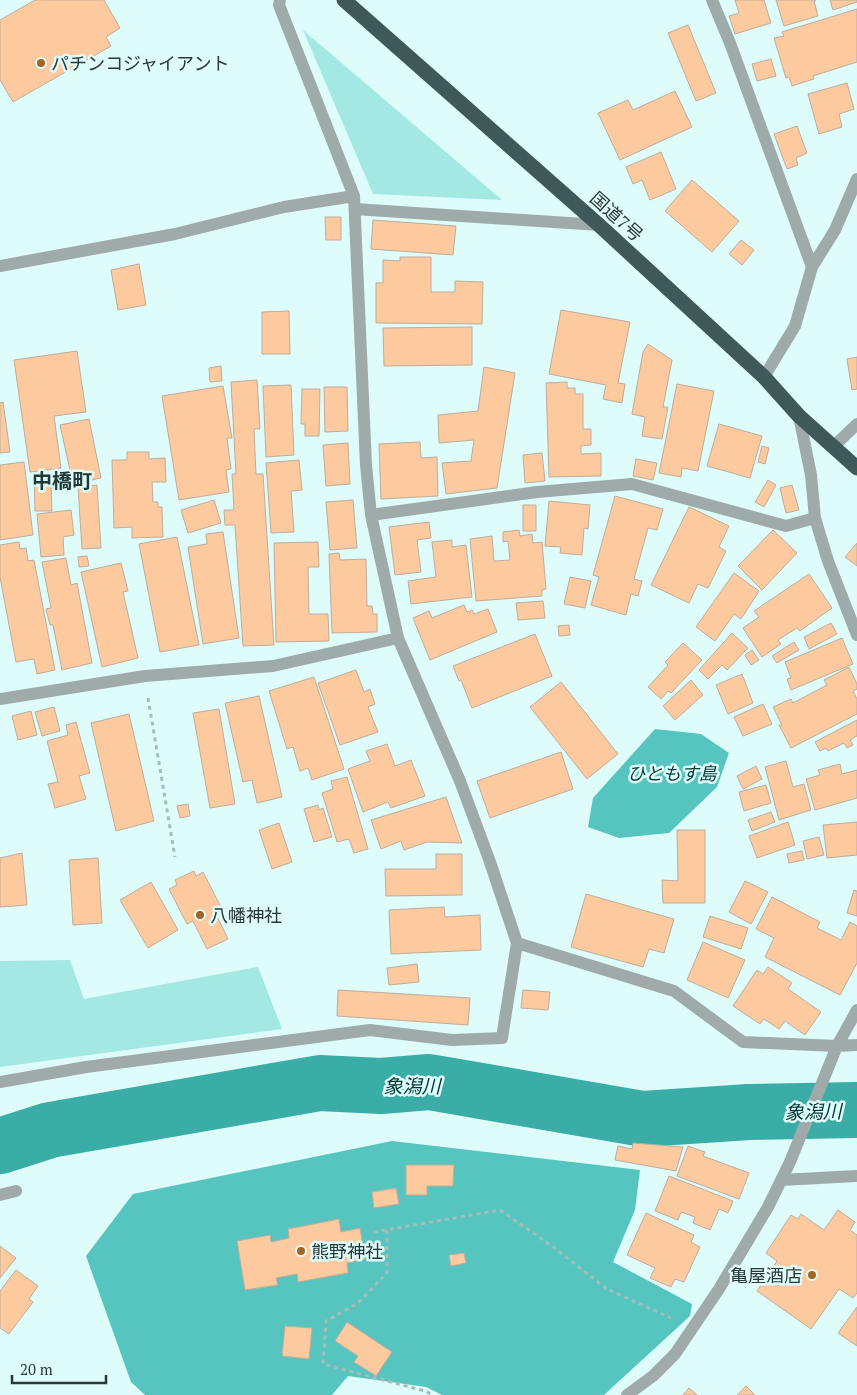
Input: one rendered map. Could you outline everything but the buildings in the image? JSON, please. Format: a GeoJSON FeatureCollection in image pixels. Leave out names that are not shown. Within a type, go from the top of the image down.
{"type":"FeatureCollection","features":[{"type":"Feature","properties":{"kind":"highway","name":"国道7号"},"geometry":{"type":"LineString","coordinates":[[344,0],[599,225],[764,377],[799,416],[857,468]]}},
{"type":"Feature","properties":{"kind":"street"},"geometry":{"type":"LineString","coordinates":[[0,1082],[96,1066],[370,1030],[452,1040],[502,1038],[517,943],[460,781],[398,638],[371,515],[366,464],[354,202],[279,5],[280,0]]}},
{"type":"Feature","properties":{"kind":"street"},"geometry":{"type":"LineString","coordinates":[[712,0],[812,267]]}},
{"type":"Feature","properties":{"kind":"street"},"geometry":{"type":"LineString","coordinates":[[764,377],[795,326],[812,267],[835,230],[857,179]]}},
{"type":"Feature","properties":{"kind":"street"},"geometry":{"type":"LineString","coordinates":[[0,266],[175,234],[284,207],[354,202],[599,225]]}},
{"type":"Feature","properties":{"kind":"street"},"geometry":{"type":"LineString","coordinates":[[799,416],[811,474],[815,518],[828,561],[857,635]]}},
{"type":"Feature","properties":{"kind":"street"},"geometry":{"type":"LineString","coordinates":[[833,447],[857,424]]}},
{"type":"Feature","properties":{"kind":"street"},"geometry":{"type":"LineString","coordinates":[[371,515],[537,492],[632,484],[786,526],[815,518]]}},
{"type":"Feature","properties":{"kind":"street"},"geometry":{"type":"LineString","coordinates":[[0,699],[145,676],[273,666],[398,638]]}},
{"type":"Feature","properties":{"kind":"street"},"geometry":{"type":"LineString","coordinates":[[517,943],[674,991],[743,1042],[857,1045]]}},
{"type":"Feature","properties":{"kind":"street"},"geometry":{"type":"LineString","coordinates":[[627,1395],[653,1376],[675,1354],[719,1290],[768,1207],[790,1162],[838,1046],[857,1010]]}},
{"type":"Feature","properties":{"kind":"street"},"geometry":{"type":"LineString","coordinates":[[781,1180],[856,1178]]}},
{"type":"Feature","properties":{"kind":"street"},"geometry":{"type":"LineString","coordinates":[[0,1195],[16,1191]]}},
{"type":"Feature","properties":{"kind":"path"},"geometry":{"type":"LineString","coordinates":[[145,676],[175,858]]}},
{"type":"Feature","properties":{"kind":"path"},"geometry":{"type":"LineString","coordinates":[[374,1232],[500,1210],[552,1246],[607,1289],[693,1327]]}},
{"type":"Feature","properties":{"kind":"path"},"geometry":{"type":"LineString","coordinates":[[387,1230],[387,1273],[358,1303],[326,1321],[323,1364],[425,1391],[432,1395]]}},
{"type":"Feature","properties":{"kind":"shaded area"},"geometry":{"type":"Polygon","coordinates":[[[303,30],[502,200],[373,194],[303,30]]]}},
{"type":"Feature","properties":{"kind":"shaded area"},"geometry":{"type":"Polygon","coordinates":[[[70,960],[84,999],[258,967],[282,1029],[0,1067],[0,961],[70,960]]]}},
{"type":"Feature","properties":{"kind":"green space","name":"ひともす島"},"geometry":{"type":"Polygon","coordinates":[[[655,729],[701,734],[729,753],[717,787],[669,833],[619,838],[588,827],[593,798],[655,729]]]}},
{"type":"Feature","properties":{"kind":"green space"},"geometry":{"type":"Polygon","coordinates":[[[392,1141],[640,1170],[635,1210],[613,1262],[692,1304],[690,1316],[604,1395],[442,1395],[426,1387],[348,1376],[332,1395],[145,1395],[131,1382],[86,1256],[133,1194],[392,1141]]]}},
{"type":"Feature","properties":{"kind":"waterway","name":"象潟川"},"geometry":{"type":"LineString","coordinates":[[0,1146],[50,1130],[320,1083],[381,1086],[429,1082],[643,1119],[749,1112],[857,1110]]}},
{"type":"Feature","properties":{"kind":"place","name":"パチンコジャイアント"},"geometry":{"type":"Point","coordinates":[41,63]}},
{"type":"Feature","properties":{"kind":"place","name":"八幡神社"},"geometry":{"type":"Point","coordinates":[200,915]}},
{"type":"Feature","properties":{"kind":"place","name":"熊野神社"},"geometry":{"type":"Point","coordinates":[301,1251]}},
{"type":"Feature","properties":{"kind":"place","name":"亀屋酒店"},"geometry":{"type":"Point","coordinates":[812,1275]}},
{"type":"Feature","properties":{"kind":"district","name":"中橋町"},"geometry":{"type":"Point","coordinates":[62,480]}}]}
